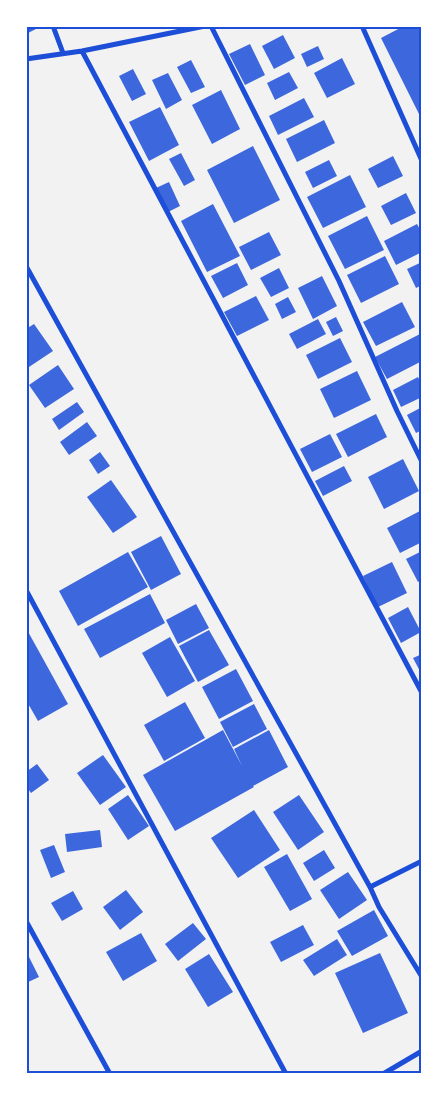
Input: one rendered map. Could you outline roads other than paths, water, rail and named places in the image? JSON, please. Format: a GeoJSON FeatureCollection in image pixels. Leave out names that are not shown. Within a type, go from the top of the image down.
{"type":"FeatureCollection","features":[{"type":"Feature","properties":{"kind":"street"},"geometry":{"type":"LineString","coordinates":[[53,26],[63,54]]}},
{"type":"Feature","properties":{"kind":"street"},"geometry":{"type":"LineString","coordinates":[[26,59],[82,51],[205,26]]}},
{"type":"Feature","properties":{"kind":"street"},"geometry":{"type":"LineString","coordinates":[[211,26],[339,281],[422,462]]}},
{"type":"Feature","properties":{"kind":"street"},"geometry":{"type":"LineString","coordinates":[[362,26],[422,161]]}},
{"type":"Feature","properties":{"kind":"street"},"geometry":{"type":"LineString","coordinates":[[82,51],[422,692]]}},
{"type":"Feature","properties":{"kind":"street"},"geometry":{"type":"LineString","coordinates":[[26,266],[370,887],[379,907],[422,977]]}},
{"type":"Feature","properties":{"kind":"street"},"geometry":{"type":"LineString","coordinates":[[26,590],[286,1074]]}},
{"type":"Feature","properties":{"kind":"street"},"geometry":{"type":"LineString","coordinates":[[370,887],[422,861]]}},
{"type":"Feature","properties":{"kind":"street"},"geometry":{"type":"LineString","coordinates":[[26,921],[110,1074]]}},
{"type":"Feature","properties":{"kind":"street"},"geometry":{"type":"LineString","coordinates":[[383,1074],[422,1051]]}}]}
